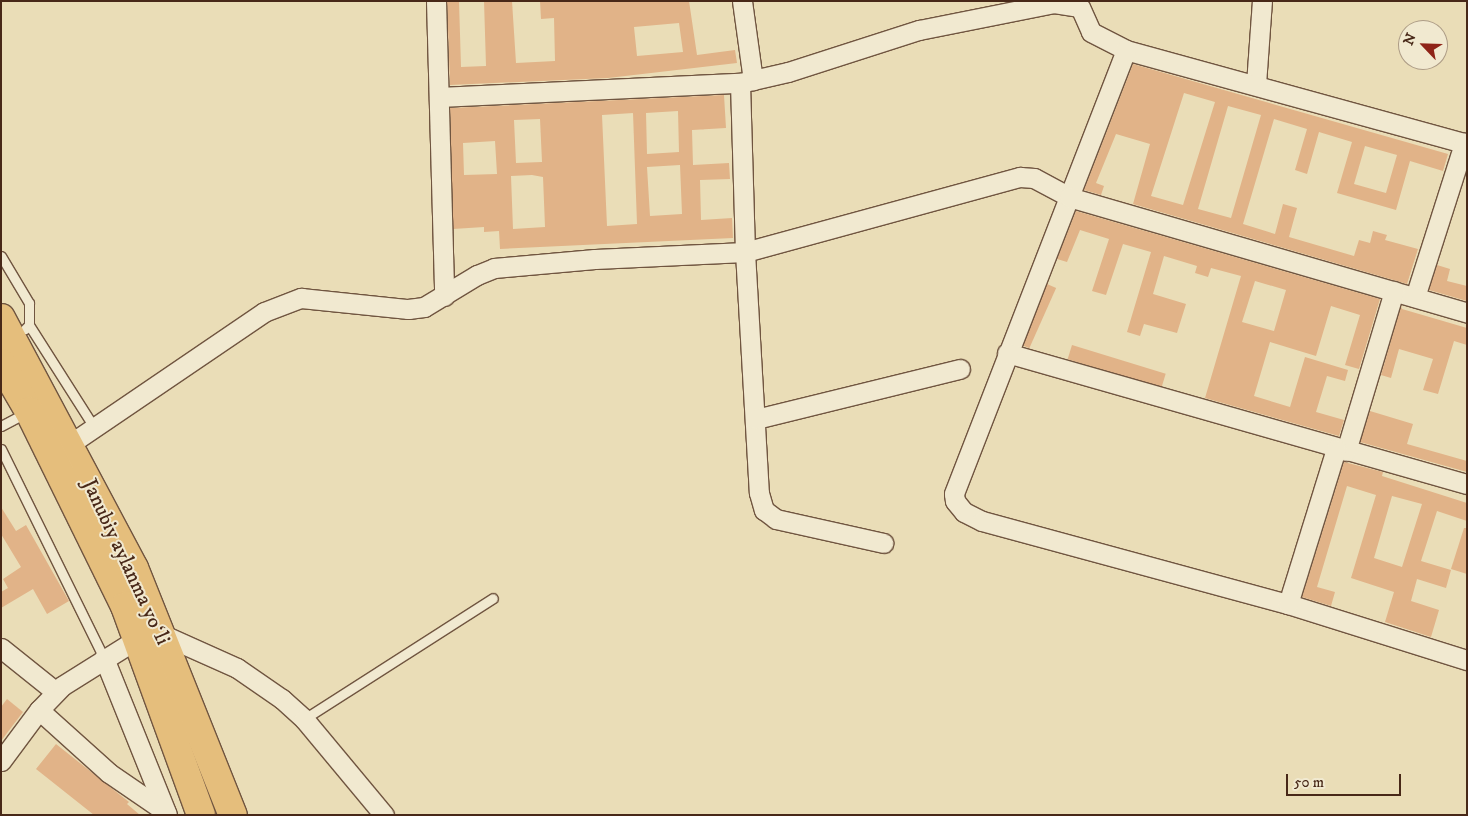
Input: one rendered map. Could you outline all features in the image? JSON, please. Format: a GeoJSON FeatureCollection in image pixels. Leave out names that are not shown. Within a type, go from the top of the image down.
{"type":"FeatureCollection","features":[{"type":"Feature","properties":{"kind":"highway","name":"Janubiy aylanma yoʻli"},"geometry":{"type":"LineString","coordinates":[[15,328],[70,444],[134,568],[149,636],[201,815]]}},
{"type":"Feature","properties":{"kind":"highway","name":"Janubiy aylanma yoʻli"},"geometry":{"type":"LineString","coordinates":[[2,367],[29,411],[125,606],[149,636],[233,815]]}},
{"type":"Feature","properties":{"kind":"street"},"geometry":{"type":"LineString","coordinates":[[436,1],[444,296]]}},
{"type":"Feature","properties":{"kind":"street"},"geometry":{"type":"LineString","coordinates":[[742,1],[747,82],[745,252],[759,493],[764,510],[776,519],[883,543]]}},
{"type":"Feature","properties":{"kind":"street"},"geometry":{"type":"LineString","coordinates":[[1256,84],[1262,1]]}},
{"type":"Feature","properties":{"kind":"street"},"geometry":{"type":"LineString","coordinates":[[439,97],[747,82],[797,70],[919,30],[1044,4],[1075,4],[1083,12],[1091,32],[1126,50],[1256,84],[1465,143],[1415,297]]}},
{"type":"Feature","properties":{"kind":"street"},"geometry":{"type":"LineString","coordinates":[[1126,50],[1007,353],[954,494],[955,501],[964,512],[982,520],[1288,604],[1467,660]]}},
{"type":"Feature","properties":{"kind":"street"},"geometry":{"type":"LineString","coordinates":[[70,444],[264,312],[300,298],[408,309],[424,307],[477,275],[513,265],[745,252],[1005,180],[1034,178],[1069,196],[1467,313]]}},
{"type":"Feature","properties":{"kind":"street"},"geometry":{"type":"LineString","coordinates":[[1288,604],[1394,291]]}},
{"type":"Feature","properties":{"kind":"street"},"geometry":{"type":"LineString","coordinates":[[1007,353],[1341,450],[1467,484]]}},
{"type":"Feature","properties":{"kind":"street"},"geometry":{"type":"LineString","coordinates":[[756,419],[960,369]]}},
{"type":"Feature","properties":{"kind":"street"},"geometry":{"type":"LineString","coordinates":[[1,761],[38,710],[56,692],[104,658],[149,636],[237,668],[304,719],[384,815]]}},
{"type":"Feature","properties":{"kind":"street"},"geometry":{"type":"LineString","coordinates":[[1,648],[56,692]]}},
{"type":"Feature","properties":{"kind":"street"},"geometry":{"type":"LineString","coordinates":[[104,658],[166,814]]}},
{"type":"Feature","properties":{"kind":"street"},"geometry":{"type":"LineString","coordinates":[[38,710],[109,774],[166,814]]}},
{"type":"Feature","properties":{"kind":"lane"},"geometry":{"type":"LineString","coordinates":[[1,256],[29,303],[15,328],[94,427]]}},
{"type":"Feature","properties":{"kind":"lane"},"geometry":{"type":"LineString","coordinates":[[1,426],[29,411]]}},
{"type":"Feature","properties":{"kind":"lane"},"geometry":{"type":"LineString","coordinates":[[1,450],[104,658]]}},
{"type":"Feature","properties":{"kind":"lane"},"geometry":{"type":"LineString","coordinates":[[304,719],[493,598]]}},
{"type":"Feature","properties":{"kind":"building"},"geometry":{"type":"Polygon","coordinates":[[[447,1],[459,1],[461,67],[486,66],[484,1],[512,1],[516,63],[555,61],[554,18],[541,19],[540,1],[689,1],[697,55],[735,50],[737,63],[608,78],[450,85],[447,1]],[[679,23],[634,27],[637,56],[683,52],[679,23]]]}},
{"type":"Feature","properties":{"kind":"building"},"geometry":{"type":"Polygon","coordinates":[[[1133,64],[1448,154],[1443,171],[1410,161],[1396,210],[1337,193],[1352,142],[1319,132],[1307,174],[1295,170],[1307,129],[1274,119],[1243,224],[1275,234],[1283,204],[1297,208],[1289,237],[1354,256],[1359,240],[1370,243],[1373,231],[1387,235],[1385,240],[1418,249],[1407,284],[1133,204],[1150,144],[1116,134],[1096,183],[1104,186],[1101,195],[1084,190],[1133,64]],[[1184,93],[1151,196],[1183,205],[1215,102],[1184,93]],[[1228,106],[1198,209],[1231,218],[1261,115],[1228,106]],[[1365,146],[1354,184],[1386,193],[1397,155],[1365,146]]]}},
{"type":"Feature","properties":{"kind":"building"},"geometry":{"type":"Polygon","coordinates":[[[724,95],[726,128],[692,130],[693,165],[729,163],[730,179],[700,180],[701,220],[732,218],[733,238],[500,249],[499,231],[484,232],[484,227],[453,229],[450,108],[724,95]],[[678,111],[646,113],[647,154],[679,152],[678,111]],[[633,113],[602,115],[607,226],[637,224],[633,113]],[[540,119],[514,120],[516,163],[542,162],[540,119]],[[495,141],[463,143],[464,175],[497,174],[495,141]],[[680,165],[647,167],[650,216],[682,214],[680,165]],[[532,175],[511,176],[513,229],[545,227],[543,177],[532,175]]]}},
{"type":"Feature","properties":{"kind":"building"},"geometry":{"type":"Polygon","coordinates":[[[1076,211],[1380,299],[1359,369],[1345,365],[1360,315],[1331,306],[1316,356],[1270,342],[1254,396],[1290,407],[1305,357],[1348,370],[1345,381],[1327,376],[1316,412],[1344,420],[1339,436],[1205,398],[1241,276],[1211,268],[1208,277],[1195,273],[1197,266],[1164,256],[1153,294],[1186,304],[1177,333],[1144,324],[1140,336],[1127,332],[1151,252],[1123,244],[1106,295],[1092,291],[1109,239],[1080,230],[1067,262],[1057,259],[1076,211]],[[1255,281],[1242,322],[1274,331],[1286,290],[1255,281]]]}},
{"type":"Feature","properties":{"kind":"building"},"geometry":{"type":"Polygon","coordinates":[[[1437,265],[1450,269],[1447,281],[1467,286],[1467,301],[1429,290],[1437,265]]]}},
{"type":"Feature","properties":{"kind":"building"},"geometry":{"type":"Polygon","coordinates":[[[1047,284],[1056,288],[1029,348],[1020,344],[1047,284]]]}},
{"type":"Feature","properties":{"kind":"building"},"geometry":{"type":"Polygon","coordinates":[[[1401,306],[1402,309],[1467,328],[1467,345],[1454,341],[1438,394],[1423,390],[1433,359],[1399,349],[1391,378],[1381,375],[1401,306]]]}},
{"type":"Feature","properties":{"kind":"building"},"geometry":{"type":"Polygon","coordinates":[[[1072,345],[1166,374],[1161,388],[1068,359],[1072,345]]]}},
{"type":"Feature","properties":{"kind":"building"},"geometry":{"type":"Polygon","coordinates":[[[1370,411],[1413,424],[1407,444],[1467,461],[1467,472],[1360,442],[1370,411]]]}},
{"type":"Feature","properties":{"kind":"building"},"geometry":{"type":"Polygon","coordinates":[[[1344,462],[1383,472],[1382,476],[1467,503],[1467,521],[1437,511],[1421,561],[1451,570],[1446,588],[1417,579],[1411,601],[1439,610],[1431,637],[1385,622],[1394,592],[1351,578],[1376,495],[1347,486],[1317,587],[1335,592],[1331,606],[1302,597],[1344,462]],[[1392,496],[1374,558],[1402,567],[1422,504],[1392,496]]]}},
{"type":"Feature","properties":{"kind":"building"},"geometry":{"type":"Polygon","coordinates":[[[1,507],[16,531],[26,525],[69,601],[47,614],[33,589],[1,608],[1,592],[8,588],[3,579],[21,567],[1,534],[1,507]]]}},
{"type":"Feature","properties":{"kind":"building"},"geometry":{"type":"Polygon","coordinates":[[[1464,528],[1467,528],[1467,574],[1451,569],[1464,528]]]}},
{"type":"Feature","properties":{"kind":"building"},"geometry":{"type":"Polygon","coordinates":[[[7,699],[23,712],[1,741],[1,707],[7,699]]]}},
{"type":"Feature","properties":{"kind":"building"},"geometry":{"type":"Polygon","coordinates":[[[56,744],[129,802],[127,804],[140,815],[94,815],[36,769],[56,744]]]}}]}
